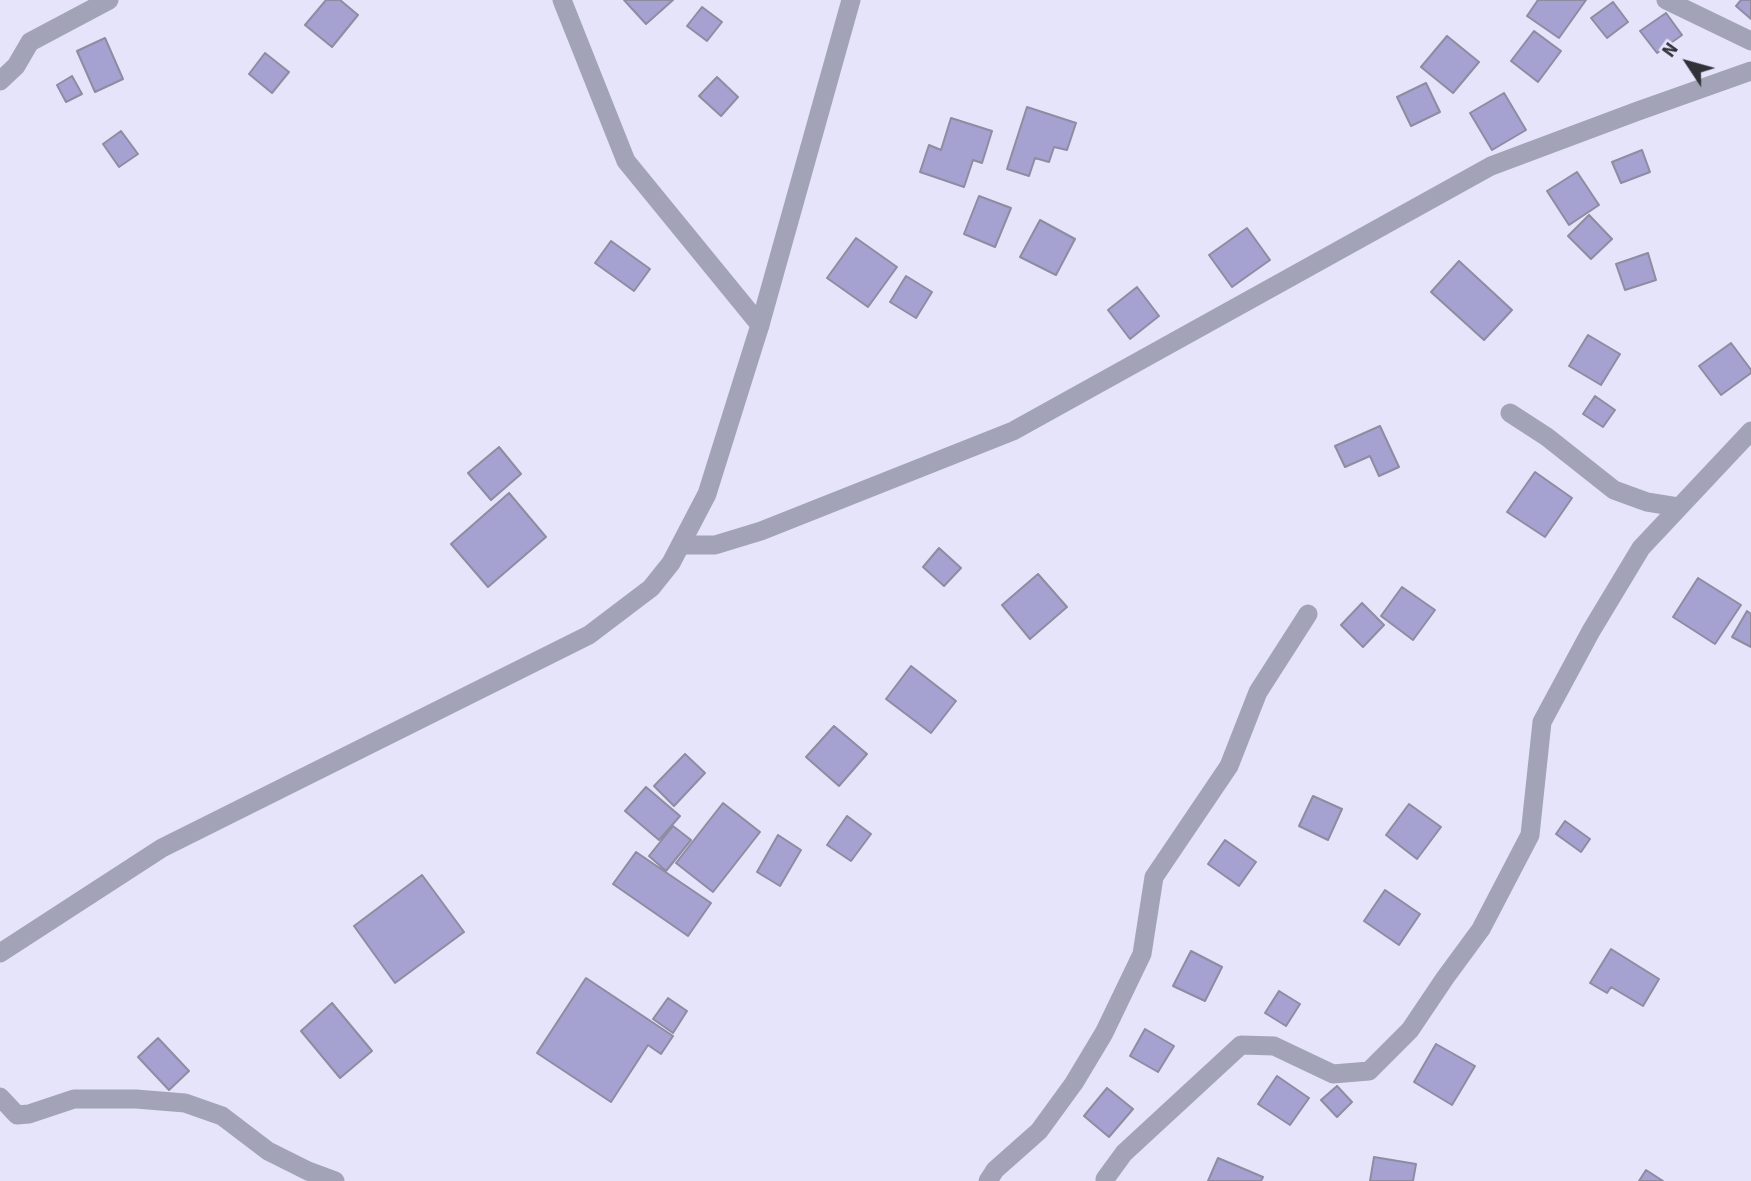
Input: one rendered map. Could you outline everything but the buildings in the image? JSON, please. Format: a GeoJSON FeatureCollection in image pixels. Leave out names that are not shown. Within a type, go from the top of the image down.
{"type":"FeatureCollection","features":[{"type":"Feature","properties":{"kind":"street"},"geometry":{"type":"LineString","coordinates":[[0,81],[16,66],[30,42],[109,0]]}},
{"type":"Feature","properties":{"kind":"street"},"geometry":{"type":"LineString","coordinates":[[562,0],[626,161],[760,325]]}},
{"type":"Feature","properties":{"kind":"street"},"geometry":{"type":"LineString","coordinates":[[0,953],[162,848],[589,635],[651,588],[671,563],[707,494],[760,325],[851,0]]}},
{"type":"Feature","properties":{"kind":"street"},"geometry":{"type":"LineString","coordinates":[[1666,0],[1751,41]]}},
{"type":"Feature","properties":{"kind":"street"},"geometry":{"type":"LineString","coordinates":[[681,545],[715,545],[761,531],[1013,431],[1491,166],[1751,71]]}},
{"type":"Feature","properties":{"kind":"street"},"geometry":{"type":"LineString","coordinates":[[1510,413],[1547,437],[1614,490],[1647,502],[1678,508]]}},
{"type":"Feature","properties":{"kind":"street"},"geometry":{"type":"LineString","coordinates":[[1105,1180],[1124,1153],[1241,1045],[1274,1046],[1333,1074],[1368,1071],[1410,1030],[1481,929],[1530,835],[1542,722],[1591,631],[1641,548],[1751,430]]}},
{"type":"Feature","properties":{"kind":"street"},"geometry":{"type":"LineString","coordinates":[[988,1181],[995,1170],[1039,1131],[1074,1083],[1104,1033],[1142,954],[1154,877],[1229,766],[1258,692],[1308,614]]}},
{"type":"Feature","properties":{"kind":"street"},"geometry":{"type":"LineString","coordinates":[[0,1097],[17,1115],[29,1114],[74,1099],[136,1099],[185,1103],[222,1116],[268,1151],[335,1181]]}}]}
